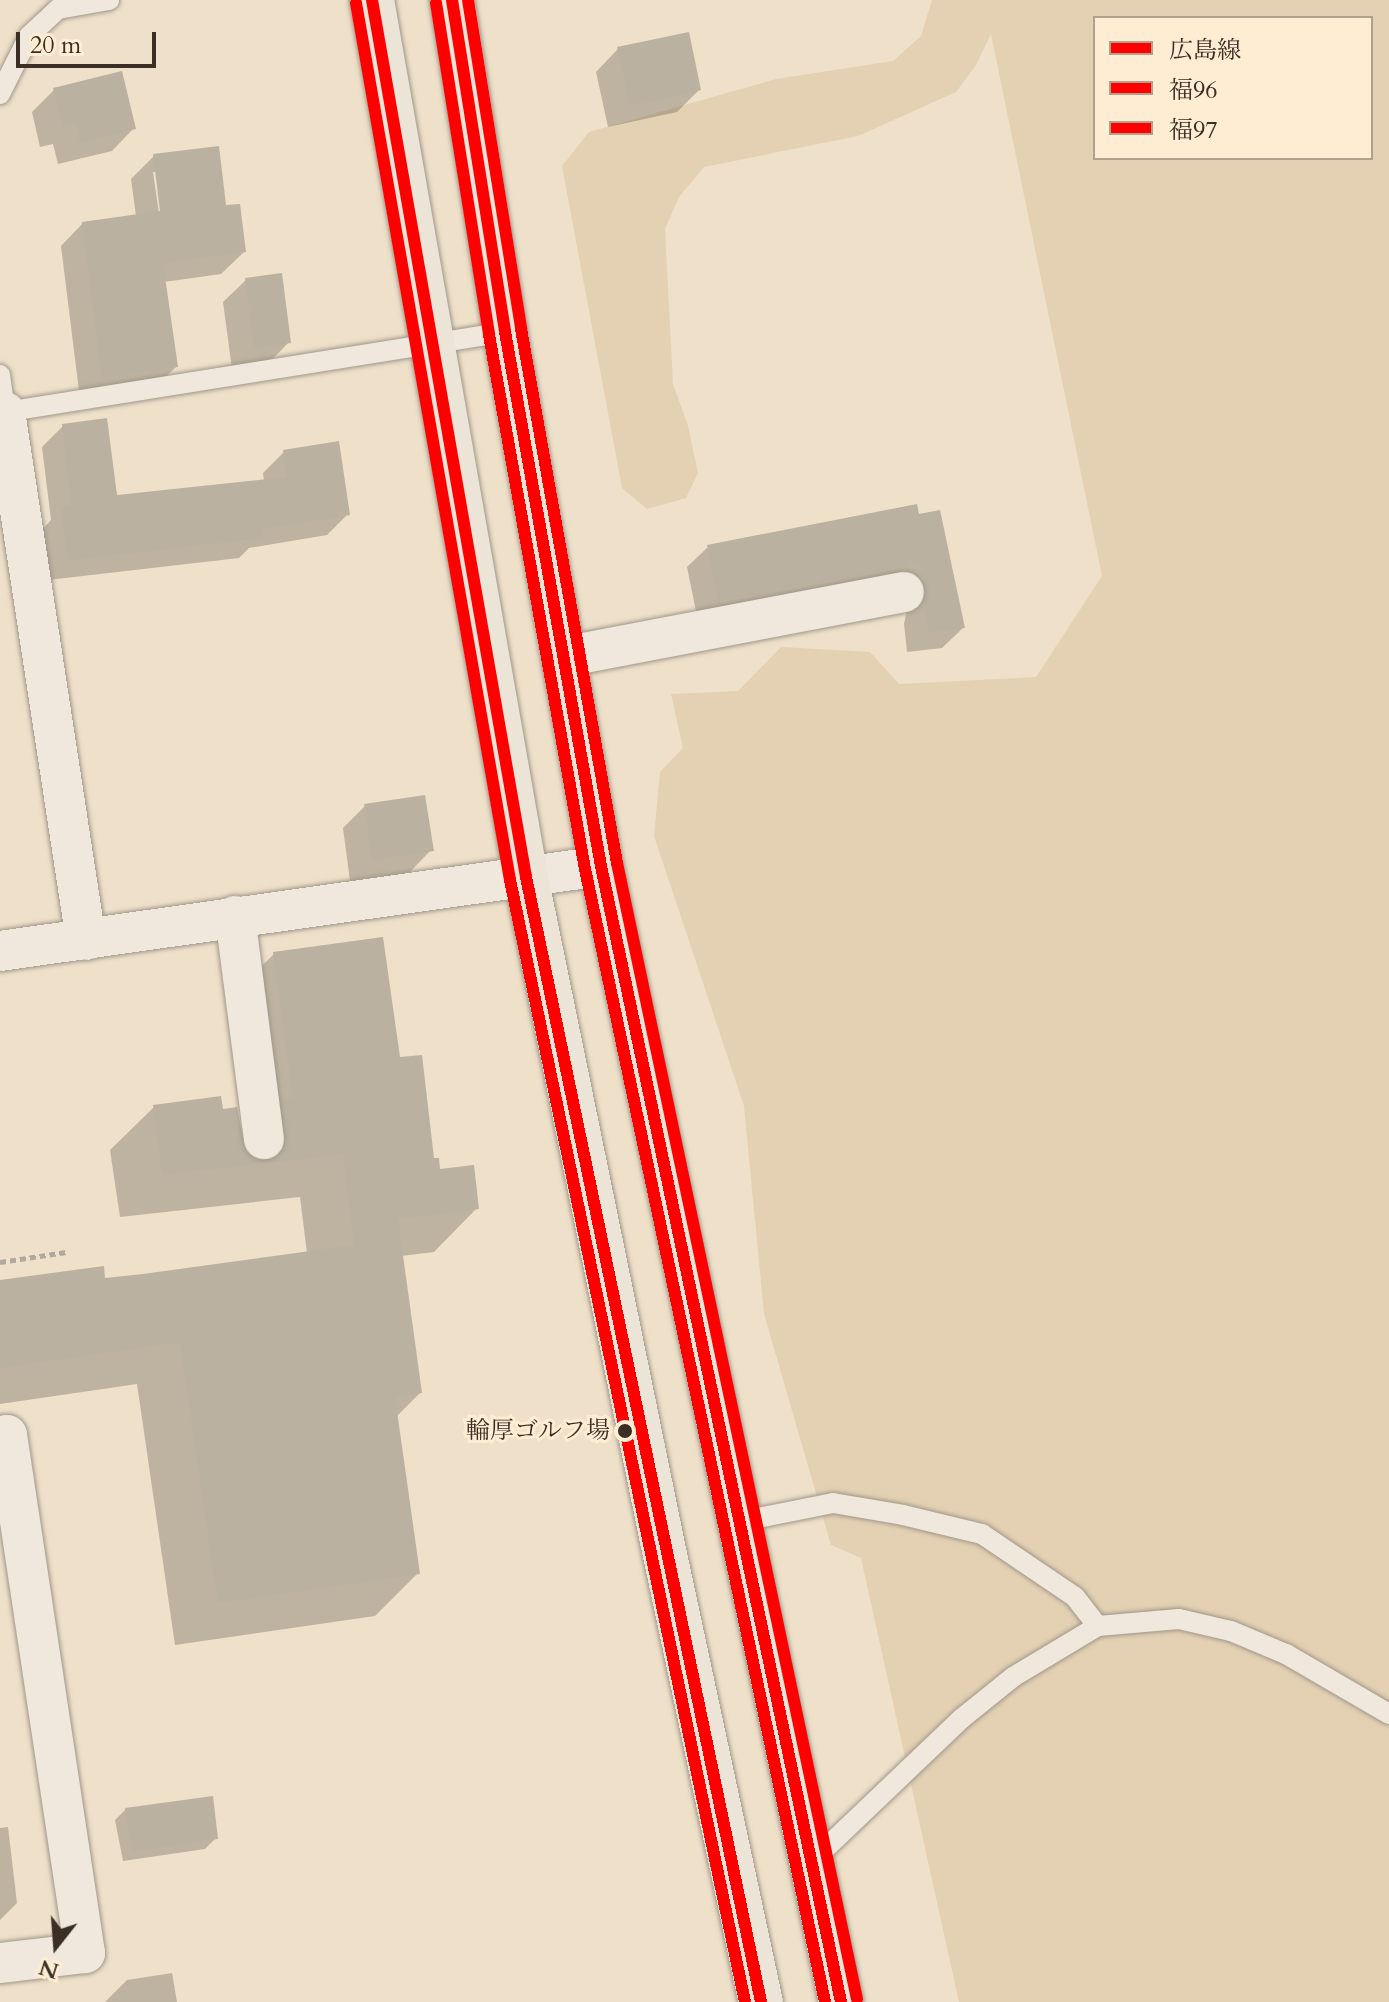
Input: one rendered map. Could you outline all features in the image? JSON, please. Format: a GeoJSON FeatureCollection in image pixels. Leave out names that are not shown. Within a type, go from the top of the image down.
{"type":"FeatureCollection","features":[{"type":"Feature","properties":{"kind":"highway"},"geometry":{"type":"LineString","coordinates":[[372,0],[430,346],[526,877],[662,1541],[761,2002]]}},
{"type":"Feature","properties":{"kind":"highway"},"geometry":{"type":"LineString","coordinates":[[452,0],[505,332],[601,866],[841,2002]]}},
{"type":"Feature","properties":{"kind":"street"},"geometry":{"type":"LineString","coordinates":[[2,394],[86,940]]}},
{"type":"Feature","properties":{"kind":"street"},"geometry":{"type":"LineString","coordinates":[[563,657],[904,592]]}},
{"type":"Feature","properties":{"kind":"street"},"geometry":{"type":"LineString","coordinates":[[0,951],[601,866]]}},
{"type":"Feature","properties":{"kind":"street"},"geometry":{"type":"LineString","coordinates":[[235,916],[264,1139]]}},
{"type":"Feature","properties":{"kind":"street"},"geometry":{"type":"LineString","coordinates":[[0,1436],[7,1435],[85,1953],[0,1963]]}},
{"type":"Feature","properties":{"kind":"lane"},"geometry":{"type":"LineString","coordinates":[[0,94],[29,36],[58,9],[109,0]]}},
{"type":"Feature","properties":{"kind":"lane"},"geometry":{"type":"LineString","coordinates":[[2,394],[430,346],[505,332]]}},
{"type":"Feature","properties":{"kind":"lane"},"geometry":{"type":"LineString","coordinates":[[738,1522],[833,1503],[982,1534],[1075,1597],[1098,1626]]}},
{"type":"Feature","properties":{"kind":"lane"},"geometry":{"type":"LineString","coordinates":[[811,1862],[961,1719],[1013,1677],[1098,1626],[1179,1619],[1231,1631],[1286,1654],[1389,1714]]}},
{"type":"Feature","properties":{"kind":"path"},"geometry":{"type":"LineString","coordinates":[[0,1262],[66,1252]]}},
{"type":"Feature","properties":{"kind":"shaded area"},"geometry":{"type":"Polygon","coordinates":[[[932,0],[1389,0],[1389,2002],[959,2002],[861,1558],[831,1545],[764,1314],[744,1106],[654,836],[660,772],[683,748],[671,694],[738,691],[781,647],[870,652],[899,684],[1036,677],[1102,576],[991,34],[976,65],[956,92],[858,136],[704,167],[679,197],[665,229],[673,384],[688,426],[698,473],[686,498],[647,509],[622,488],[562,166],[589,132],[776,79],[893,61],[921,36],[932,0]]]}},
{"type":"Feature","properties":{"kind":"building"},"geometry":{"type":"Polygon","coordinates":[[[689,32],[701,90],[630,106],[617,47],[689,32]]]}},
{"type":"Feature","properties":{"kind":"building"},"geometry":{"type":"Polygon","coordinates":[[[122,71],[136,129],[80,143],[76,122],[63,126],[53,88],[122,71]]]}},
{"type":"Feature","properties":{"kind":"building"},"geometry":{"type":"Polygon","coordinates":[[[219,146],[226,205],[240,204],[246,252],[163,263],[178,367],[102,378],[82,222],[160,211],[153,154],[219,146]]]}},
{"type":"Feature","properties":{"kind":"building"},"geometry":{"type":"Polygon","coordinates":[[[282,273],[291,343],[254,348],[245,278],[282,273]]]}},
{"type":"Feature","properties":{"kind":"building"},"geometry":{"type":"Polygon","coordinates":[[[107,418],[117,495],[287,477],[283,450],[339,441],[350,515],[261,529],[262,538],[68,560],[61,508],[72,506],[62,424],[107,418]]]}},
{"type":"Feature","properties":{"kind":"building"},"geometry":{"type":"Polygon","coordinates":[[[917,504],[919,514],[940,510],[965,628],[928,632],[924,602],[927,588],[919,563],[718,601],[707,545],[917,504]]]}},
{"type":"Feature","properties":{"kind":"building"},"geometry":{"type":"Polygon","coordinates":[[[425,795],[434,851],[372,860],[364,804],[425,795]]]}},
{"type":"Feature","properties":{"kind":"building"},"geometry":{"type":"Polygon","coordinates":[[[383,937],[400,1057],[422,1055],[434,1158],[439,1158],[440,1169],[474,1165],[479,1209],[398,1219],[422,1393],[395,1397],[420,1574],[218,1603],[180,1342],[0,1368],[0,1280],[104,1266],[105,1278],[354,1245],[343,1154],[162,1175],[153,1105],[221,1096],[223,1109],[237,1107],[246,1154],[256,1160],[277,1158],[285,1149],[287,1137],[282,1100],[293,1098],[273,952],[383,937]]]}},
{"type":"Feature","properties":{"kind":"building"},"geometry":{"type":"Polygon","coordinates":[[[213,1796],[218,1839],[133,1851],[125,1808],[213,1796]]]}},
{"type":"Feature","properties":{"kind":"transit line","name":"広島線"},"geometry":{"type":"LineString","coordinates":[[372,0],[526,877],[761,2002]]}},
{"type":"Feature","properties":{"kind":"transit line","name":"広島線"},"geometry":{"type":"LineString","coordinates":[[452,0],[505,332],[601,866],[841,2002]]}},
{"type":"Feature","properties":{"kind":"transit line","name":"福97"},"geometry":{"type":"LineString","coordinates":[[468,0],[521,329],[617,863],[857,1999]]}},
{"type":"Feature","properties":{"kind":"transit line","name":"福96"},"geometry":{"type":"LineString","coordinates":[[356,3],[510,880],[745,2002]]}},
{"type":"Feature","properties":{"kind":"transit line","name":"福96"},"geometry":{"type":"LineString","coordinates":[[436,3],[489,335],[585,869],[825,2002]]}},
{"type":"Feature","properties":{"kind":"place","name":"輪厚ゴルフ場"},"geometry":{"type":"Point","coordinates":[625,1431]}}]}
